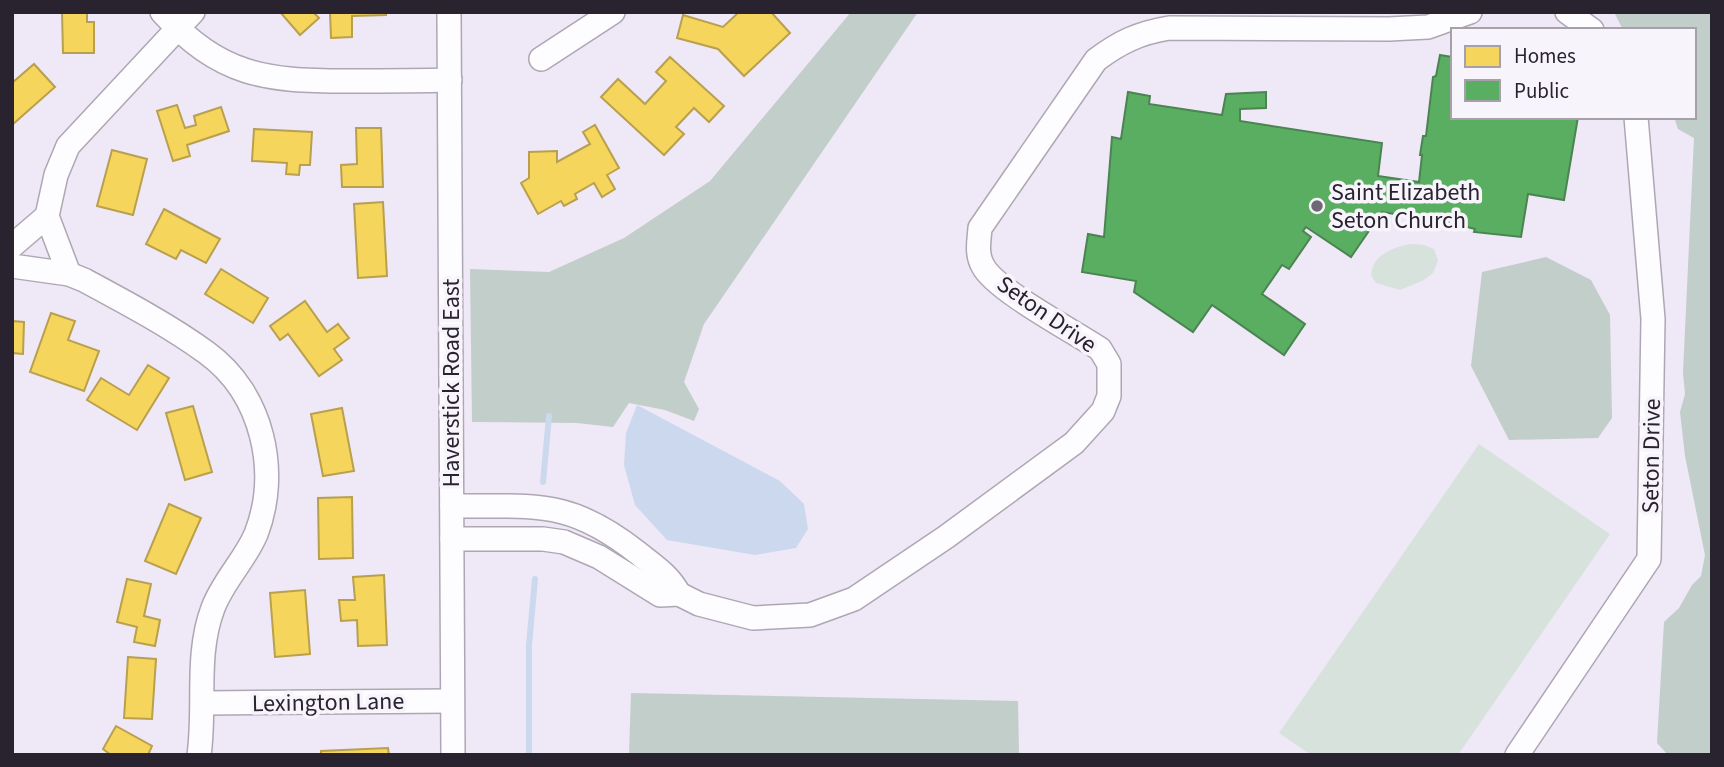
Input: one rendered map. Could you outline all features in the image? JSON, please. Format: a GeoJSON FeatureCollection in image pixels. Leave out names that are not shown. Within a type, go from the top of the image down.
{"type":"FeatureCollection","features":[{"type":"Feature","properties":{"kind":"street","name":"Haverstick Road East"},"geometry":{"type":"LineString","coordinates":[[449,12],[453,755]]}},
{"type":"Feature","properties":{"kind":"street"},"geometry":{"type":"LineString","coordinates":[[541,59],[613,12]]}},
{"type":"Feature","properties":{"kind":"street","name":"Seton Drive"},"geometry":{"type":"LineString","coordinates":[[452,539],[564,542],[599,557],[660,596],[679,594],[698,604],[753,618],[785,618],[835,607],[854,599],[1006,494],[1074,443],[1098,418],[1109,396],[1109,364],[1100,349],[1000,284],[984,268],[978,251],[980,228],[1096,60],[1120,42],[1143,32],[1169,28],[1428,27],[1470,12]]}},
{"type":"Feature","properties":{"kind":"street"},"geometry":{"type":"LineString","coordinates":[[1567,12],[1589,28]]}},
{"type":"Feature","properties":{"kind":"street"},"geometry":{"type":"LineString","coordinates":[[69,274],[47,216],[56,176],[68,146],[178,18],[221,61],[268,78],[288,81],[450,80]]}},
{"type":"Feature","properties":{"kind":"street","name":"Seton Drive"},"geometry":{"type":"LineString","coordinates":[[1517,755],[1649,559],[1653,319],[1636,119]]}},
{"type":"Feature","properties":{"kind":"street"},"geometry":{"type":"LineString","coordinates":[[12,246],[47,216]]}},
{"type":"Feature","properties":{"kind":"street"},"geometry":{"type":"LineString","coordinates":[[12,266],[69,274],[108,293],[209,354],[235,382],[259,425],[267,456],[268,494],[255,536],[213,608],[204,644],[204,703],[199,755]]}},
{"type":"Feature","properties":{"kind":"street","name":"Seton Drive"},"geometry":{"type":"LineString","coordinates":[[452,506],[540,507],[579,515],[606,528],[671,579],[679,594]]}},
{"type":"Feature","properties":{"kind":"street","name":"Lexington Lane"},"geometry":{"type":"LineString","coordinates":[[204,703],[452,701]]}},
{"type":"Feature","properties":{"kind":"shaded area"},"geometry":{"type":"Polygon","coordinates":[[[851,12],[918,12],[704,324],[684,382],[699,409],[694,421],[665,410],[629,403],[613,427],[577,423],[472,422],[470,269],[549,272],[624,238],[710,181],[851,12]]]}},
{"type":"Feature","properties":{"kind":"shaded area"},"geometry":{"type":"Polygon","coordinates":[[[1614,12],[1712,12],[1712,755],[1668,755],[1657,743],[1664,622],[1679,608],[1692,585],[1701,576],[1705,555],[1685,456],[1680,412],[1685,394],[1683,373],[1694,138],[1678,129],[1675,119],[1696,119],[1696,28],[1622,28],[1614,12]]]}},
{"type":"Feature","properties":{"kind":"shaded area"},"geometry":{"type":"Polygon","coordinates":[[[1410,244],[1434,249],[1438,261],[1433,273],[1424,280],[1400,290],[1376,283],[1371,275],[1379,257],[1390,250],[1410,244]]]}},
{"type":"Feature","properties":{"kind":"shaded area"},"geometry":{"type":"Polygon","coordinates":[[[1546,257],[1591,280],[1610,315],[1612,418],[1598,438],[1509,440],[1471,366],[1482,272],[1546,257]]]}},
{"type":"Feature","properties":{"kind":"shaded area"},"geometry":{"type":"Polygon","coordinates":[[[1479,444],[1610,534],[1458,755],[1311,755],[1279,733],[1479,444]]]}},
{"type":"Feature","properties":{"kind":"shaded area"},"geometry":{"type":"Polygon","coordinates":[[[631,693],[1018,701],[1019,755],[629,755],[631,693]]]}},
{"type":"Feature","properties":{"kind":"water"},"geometry":{"type":"Polygon","coordinates":[[[637,405],[780,481],[804,504],[808,529],[796,548],[755,555],[667,540],[635,505],[624,465],[626,433],[637,405]]]}},
{"type":"Feature","properties":{"kind":"building: Homes"},"geometry":{"type":"Polygon","coordinates":[[[62,12],[87,12],[87,22],[94,22],[94,53],[63,53],[62,12]]]}},
{"type":"Feature","properties":{"kind":"building: Homes"},"geometry":{"type":"Polygon","coordinates":[[[280,12],[313,12],[319,18],[300,35],[280,12]]]}},
{"type":"Feature","properties":{"kind":"building: Homes"},"geometry":{"type":"Polygon","coordinates":[[[330,12],[386,12],[386,15],[352,16],[352,37],[331,38],[330,12]]]}},
{"type":"Feature","properties":{"kind":"building: Homes"},"geometry":{"type":"Polygon","coordinates":[[[739,12],[771,12],[790,33],[744,76],[718,49],[677,38],[683,15],[723,27],[739,12]]]}},
{"type":"Feature","properties":{"kind":"building: Homes"},"geometry":{"type":"Polygon","coordinates":[[[670,57],[724,106],[709,122],[694,108],[676,127],[684,134],[664,155],[601,97],[618,79],[645,104],[666,81],[656,72],[670,57]]]}},
{"type":"Feature","properties":{"kind":"building: Homes"},"geometry":{"type":"Polygon","coordinates":[[[34,64],[55,87],[12,125],[12,83],[34,64]]]}},
{"type":"Feature","properties":{"kind":"building: Homes"},"geometry":{"type":"Polygon","coordinates":[[[177,105],[185,128],[196,125],[194,116],[221,107],[229,131],[187,145],[190,156],[173,161],[157,111],[177,105]]]}},
{"type":"Feature","properties":{"kind":"building: Homes"},"geometry":{"type":"Polygon","coordinates":[[[595,125],[619,168],[607,175],[615,189],[602,197],[594,183],[575,194],[577,199],[564,206],[561,201],[538,214],[521,183],[529,178],[529,152],[557,151],[557,162],[590,144],[583,132],[595,125]]]}},
{"type":"Feature","properties":{"kind":"building: Homes"},"geometry":{"type":"Polygon","coordinates":[[[356,128],[381,128],[383,187],[342,187],[341,165],[357,164],[356,128]]]}},
{"type":"Feature","properties":{"kind":"building: Homes"},"geometry":{"type":"Polygon","coordinates":[[[254,129],[312,132],[310,165],[300,165],[299,175],[286,174],[287,163],[252,161],[254,129]]]}},
{"type":"Feature","properties":{"kind":"building: Homes"},"geometry":{"type":"Polygon","coordinates":[[[112,150],[147,159],[133,215],[97,206],[112,150]]]}},
{"type":"Feature","properties":{"kind":"building: Homes"},"geometry":{"type":"Polygon","coordinates":[[[383,202],[387,276],[358,278],[354,204],[383,202]]]}},
{"type":"Feature","properties":{"kind":"building: Homes"},"geometry":{"type":"Polygon","coordinates":[[[164,209],[220,239],[206,263],[181,250],[176,259],[146,244],[164,209]]]}},
{"type":"Feature","properties":{"kind":"building: Homes"},"geometry":{"type":"Polygon","coordinates":[[[221,269],[268,298],[253,323],[205,294],[221,269]]]}},
{"type":"Feature","properties":{"kind":"building: Homes"},"geometry":{"type":"Polygon","coordinates":[[[305,301],[327,332],[338,324],[349,338],[334,349],[342,360],[319,376],[288,334],[280,340],[270,326],[305,301]]]}},
{"type":"Feature","properties":{"kind":"building: Homes"},"geometry":{"type":"Polygon","coordinates":[[[51,313],[75,321],[68,340],[99,351],[84,391],[30,372],[51,313]]]}},
{"type":"Feature","properties":{"kind":"building: Homes"},"geometry":{"type":"Polygon","coordinates":[[[12,321],[24,322],[23,354],[12,353],[12,321]]]}},
{"type":"Feature","properties":{"kind":"building: Homes"},"geometry":{"type":"Polygon","coordinates":[[[148,365],[169,378],[137,430],[87,400],[101,378],[129,395],[148,365]]]}},
{"type":"Feature","properties":{"kind":"building: Homes"},"geometry":{"type":"Polygon","coordinates":[[[193,406],[212,472],[185,480],[166,413],[193,406]]]}},
{"type":"Feature","properties":{"kind":"building: Homes"},"geometry":{"type":"Polygon","coordinates":[[[342,408],[354,471],[323,476],[311,414],[342,408]]]}},
{"type":"Feature","properties":{"kind":"building: Homes"},"geometry":{"type":"Polygon","coordinates":[[[352,497],[353,558],[319,559],[318,498],[352,497]]]}},
{"type":"Feature","properties":{"kind":"building: Homes"},"geometry":{"type":"Polygon","coordinates":[[[169,504],[201,518],[176,574],[145,561],[169,504]]]}},
{"type":"Feature","properties":{"kind":"building: Homes"},"geometry":{"type":"Polygon","coordinates":[[[384,575],[387,645],[358,646],[357,620],[341,621],[339,600],[355,600],[353,577],[384,575]]]}},
{"type":"Feature","properties":{"kind":"building: Homes"},"geometry":{"type":"Polygon","coordinates":[[[127,579],[151,584],[144,616],[160,620],[155,646],[134,642],[137,627],[117,622],[127,579]]]}},
{"type":"Feature","properties":{"kind":"building: Homes"},"geometry":{"type":"Polygon","coordinates":[[[305,590],[310,654],[275,657],[270,593],[305,590]]]}},
{"type":"Feature","properties":{"kind":"building: Homes"},"geometry":{"type":"Polygon","coordinates":[[[128,657],[156,659],[152,719],[124,718],[128,657]]]}},
{"type":"Feature","properties":{"kind":"building: Homes"},"geometry":{"type":"Polygon","coordinates":[[[116,726],[152,746],[148,755],[111,755],[103,749],[116,726]]]}},
{"type":"Feature","properties":{"kind":"building: Homes"},"geometry":{"type":"Polygon","coordinates":[[[388,748],[389,755],[321,755],[321,751],[388,748]]]}},
{"type":"Feature","properties":{"kind":"building: Public","name":"Saint Elizabeth Seton Church"},"geometry":{"type":"Polygon","coordinates":[[[1440,55],[1451,57],[1451,119],[1578,119],[1564,200],[1528,194],[1521,237],[1474,232],[1475,229],[1452,223],[1382,212],[1351,257],[1306,227],[1303,231],[1311,237],[1289,269],[1282,265],[1262,294],[1305,324],[1284,355],[1212,305],[1193,332],[1134,292],[1136,281],[1082,272],[1088,234],[1104,237],[1112,137],[1121,139],[1128,92],[1150,96],[1149,104],[1222,115],[1226,94],[1266,92],[1266,108],[1240,109],[1240,121],[1382,143],[1378,176],[1419,182],[1423,136],[1426,136],[1433,77],[1436,76],[1440,55]]]}},
{"type":"Feature","properties":{"kind":"waterway"},"geometry":{"type":"LineString","coordinates":[[543,482],[549,416]]}},
{"type":"Feature","properties":{"kind":"waterway"},"geometry":{"type":"LineString","coordinates":[[529,755],[529,645],[535,579]]}},
{"type":"Feature","properties":{"kind":"place","name":"Saint Elizabeth Seton Church"},"geometry":{"type":"Point","coordinates":[1317,206]}}]}
